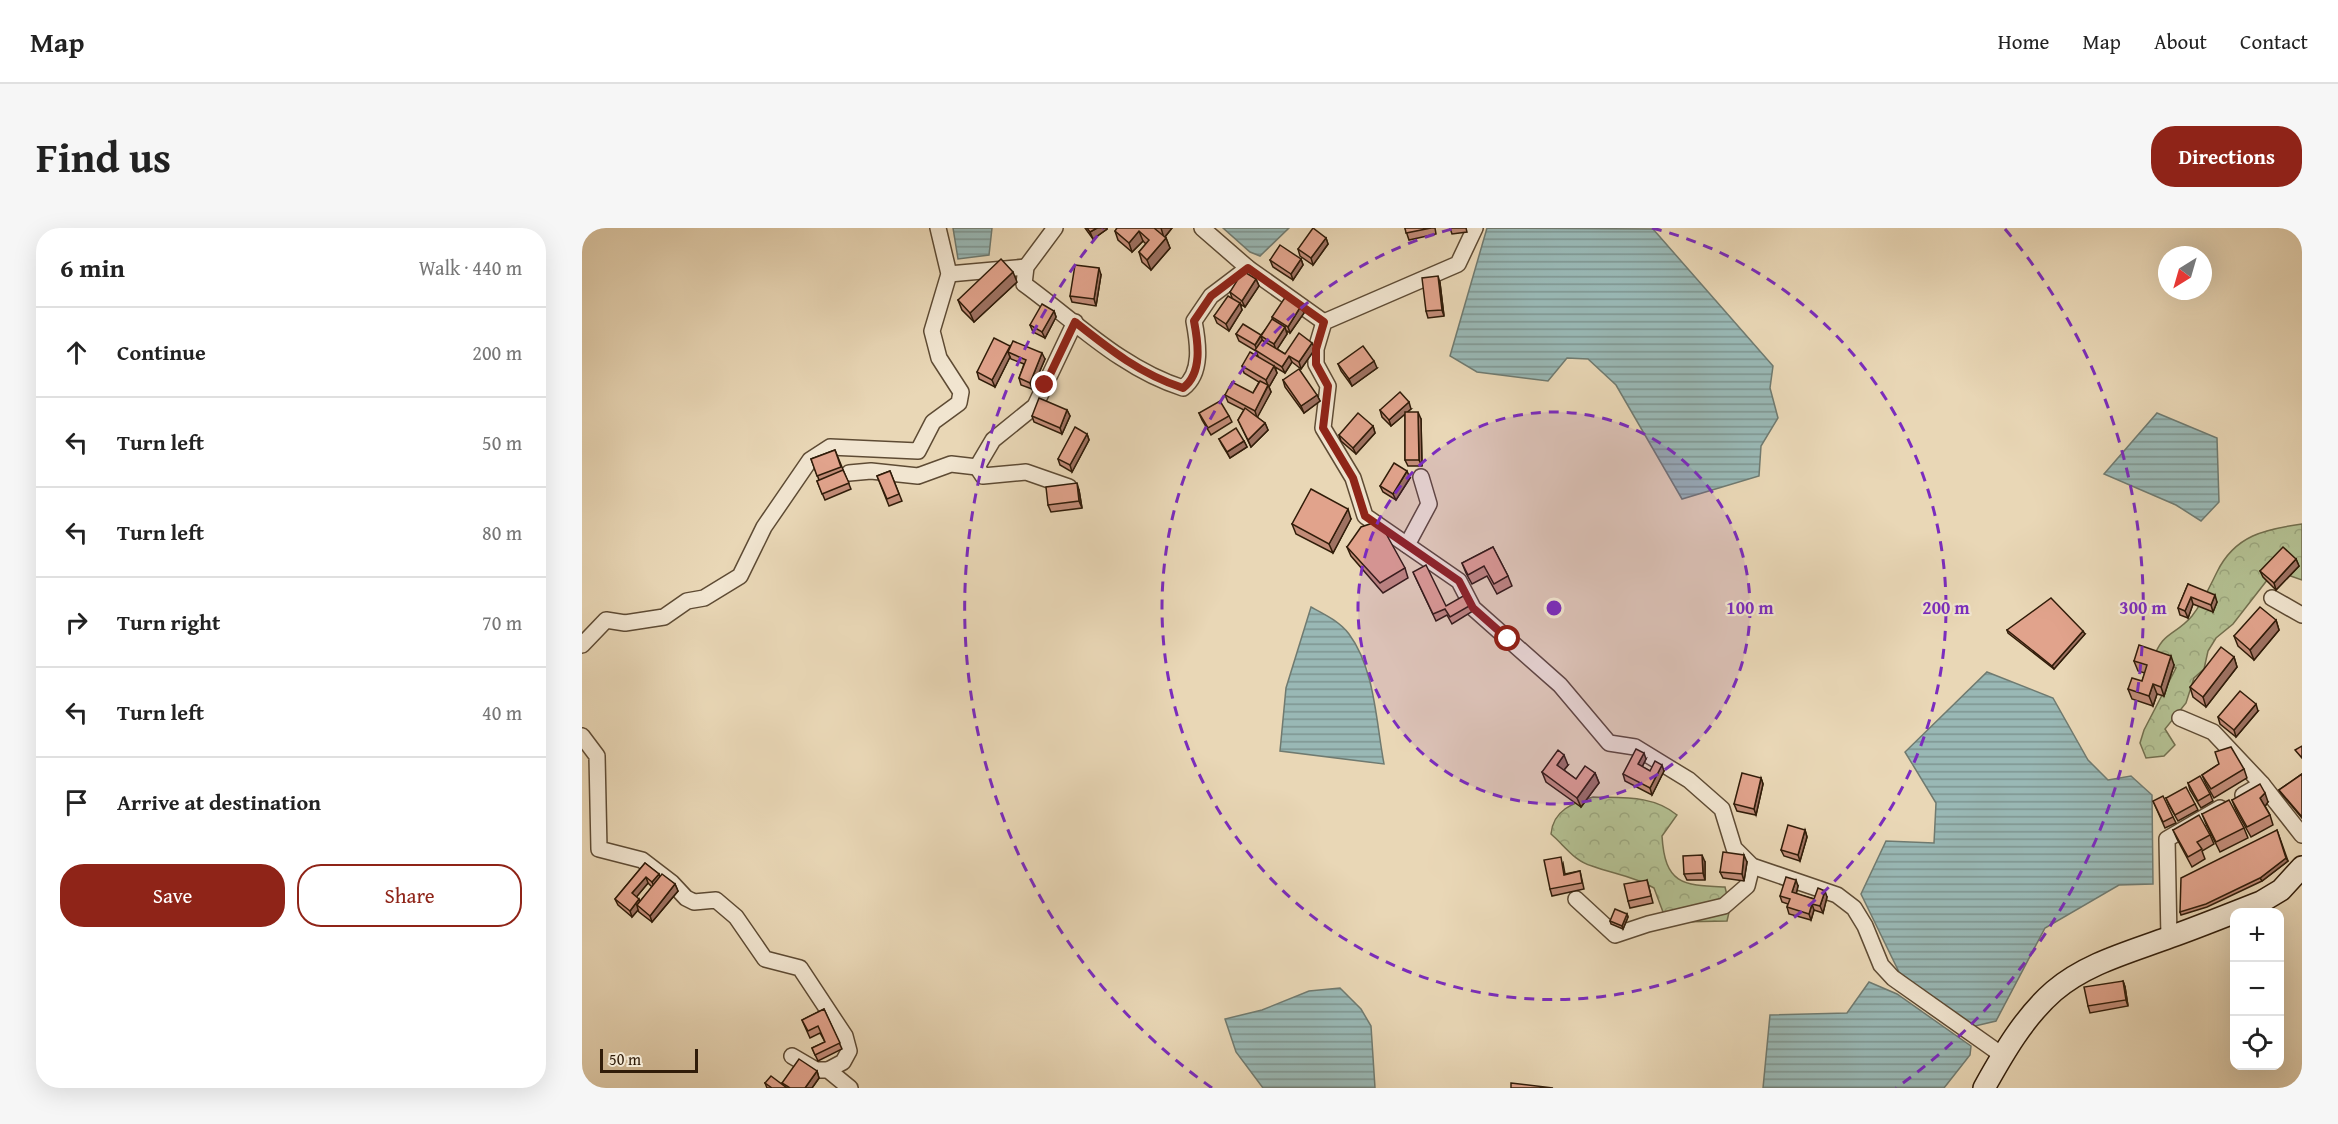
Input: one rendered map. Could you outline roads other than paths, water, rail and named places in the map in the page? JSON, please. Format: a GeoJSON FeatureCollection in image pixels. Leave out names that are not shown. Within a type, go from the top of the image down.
{"type":"FeatureCollection","features":[{"type":"Feature","properties":{"kind":"street"},"geometry":{"type":"LineString","coordinates":[[582,645],[606,620],[626,623],[664,616],[687,601],[704,598],[740,576],[764,527],[810,460],[830,447],[918,451],[933,422],[959,403],[961,392],[939,358],[933,331],[949,274],[938,228]]}},
{"type":"Feature","properties":{"kind":"street"},"geometry":{"type":"LineString","coordinates":[[1054,228],[1026,267],[1024,284],[1131,365],[1157,380],[1183,388],[1189,383],[1200,351],[1194,321],[1211,296],[1248,268]]}},
{"type":"Feature","properties":{"kind":"street"},"geometry":{"type":"LineString","coordinates":[[1202,228],[1248,268],[1324,322]]}},
{"type":"Feature","properties":{"kind":"street"},"geometry":{"type":"LineString","coordinates":[[1324,322],[1458,264],[1475,228]]}},
{"type":"Feature","properties":{"kind":"street"},"geometry":{"type":"LineString","coordinates":[[949,274],[1026,267]]}},
{"type":"Feature","properties":{"kind":"street"},"geometry":{"type":"LineString","coordinates":[[976,466],[993,440],[1035,406],[1075,322]]}},
{"type":"Feature","properties":{"kind":"street"},"geometry":{"type":"LineString","coordinates":[[1324,322],[1316,349],[1316,364],[1328,386],[1323,428],[1353,478],[1365,516],[1459,581],[1473,608],[1560,685],[1609,742],[1635,747],[1689,780],[1722,809],[1734,848],[1752,866],[1837,895],[1854,908],[1865,926],[1881,965],[1893,978],[2002,1055]]}},
{"type":"Feature","properties":{"kind":"street"},"geometry":{"type":"LineString","coordinates":[[849,473],[871,471],[918,476],[951,464],[976,466],[984,476],[1026,472],[1069,487]]}},
{"type":"Feature","properties":{"kind":"street"},"geometry":{"type":"LineString","coordinates":[[1407,545],[1429,504],[1421,477]]}},
{"type":"Feature","properties":{"kind":"street"},"geometry":{"type":"LineString","coordinates":[[2271,598],[2302,615]]}},
{"type":"Feature","properties":{"kind":"street"},"geometry":{"type":"LineString","coordinates":[[2180,718],[2212,732],[2262,784],[2302,835]]}},
{"type":"Feature","properties":{"kind":"street"},"geometry":{"type":"LineString","coordinates":[[582,736],[597,756],[599,849],[642,860],[672,883],[686,898],[694,902],[716,900],[736,917],[765,958],[801,968],[845,1036],[849,1051],[843,1062],[828,1070],[816,1070],[792,1056]]}},
{"type":"Feature","properties":{"kind":"street"},"geometry":{"type":"LineString","coordinates":[[2169,938],[2167,839],[2262,784]]}},
{"type":"Feature","properties":{"kind":"street"},"geometry":{"type":"LineString","coordinates":[[1576,899],[1615,935],[1648,924],[1724,906],[1747,886],[1752,866]]}},
{"type":"Feature","properties":{"kind":"street"},"geometry":{"type":"LineString","coordinates":[[1984,1088],[2002,1055],[2032,1015],[2054,991],[2083,971],[2124,953],[2260,902],[2281,890],[2302,867]]}},
{"type":"Feature","properties":{"kind":"street"},"geometry":{"type":"LineString","coordinates":[[828,1070],[850,1088]]}},
{"type":"Feature","properties":{"kind":"water"},"geometry":{"type":"Polygon","coordinates":[[[953,228],[992,228],[989,255],[958,259],[953,228]]]}},
{"type":"Feature","properties":{"kind":"water"},"geometry":{"type":"Polygon","coordinates":[[[1223,228],[1289,228],[1260,256],[1250,252],[1223,228]]]}},
{"type":"Feature","properties":{"kind":"water"},"geometry":{"type":"Polygon","coordinates":[[[1487,228],[1653,229],[1773,366],[1770,388],[1778,418],[1761,446],[1759,476],[1682,499],[1616,385],[1588,359],[1567,358],[1548,381],[1477,372],[1450,356],[1487,228]]]}},
{"type":"Feature","properties":{"kind":"water"},"geometry":{"type":"Polygon","coordinates":[[[2157,413],[2217,438],[2219,502],[2201,521],[2176,505],[2104,474],[2157,413]]]}},
{"type":"Feature","properties":{"kind":"water"},"geometry":{"type":"Polygon","coordinates":[[[1311,607],[1341,625],[1358,648],[1373,696],[1384,764],[1280,751],[1286,688],[1311,607]]]}},
{"type":"Feature","properties":{"kind":"water"},"geometry":{"type":"Polygon","coordinates":[[[1987,672],[2053,698],[2088,760],[2108,780],[2131,776],[2152,795],[2153,884],[2119,885],[2045,928],[1996,1021],[1971,1027],[1899,972],[1861,894],[1886,841],[1934,843],[1936,803],[1905,752],[1987,672]]]}},
{"type":"Feature","properties":{"kind":"water"},"geometry":{"type":"Polygon","coordinates":[[[1869,982],[1897,994],[1971,1046],[1970,1055],[1944,1088],[1763,1088],[1770,1015],[1847,1013],[1869,982]]]}},
{"type":"Feature","properties":{"kind":"water"},"geometry":{"type":"Polygon","coordinates":[[[1340,988],[1361,1009],[1371,1026],[1375,1088],[1263,1088],[1236,1052],[1225,1019],[1262,1010],[1309,991],[1340,988]]]}}]}
